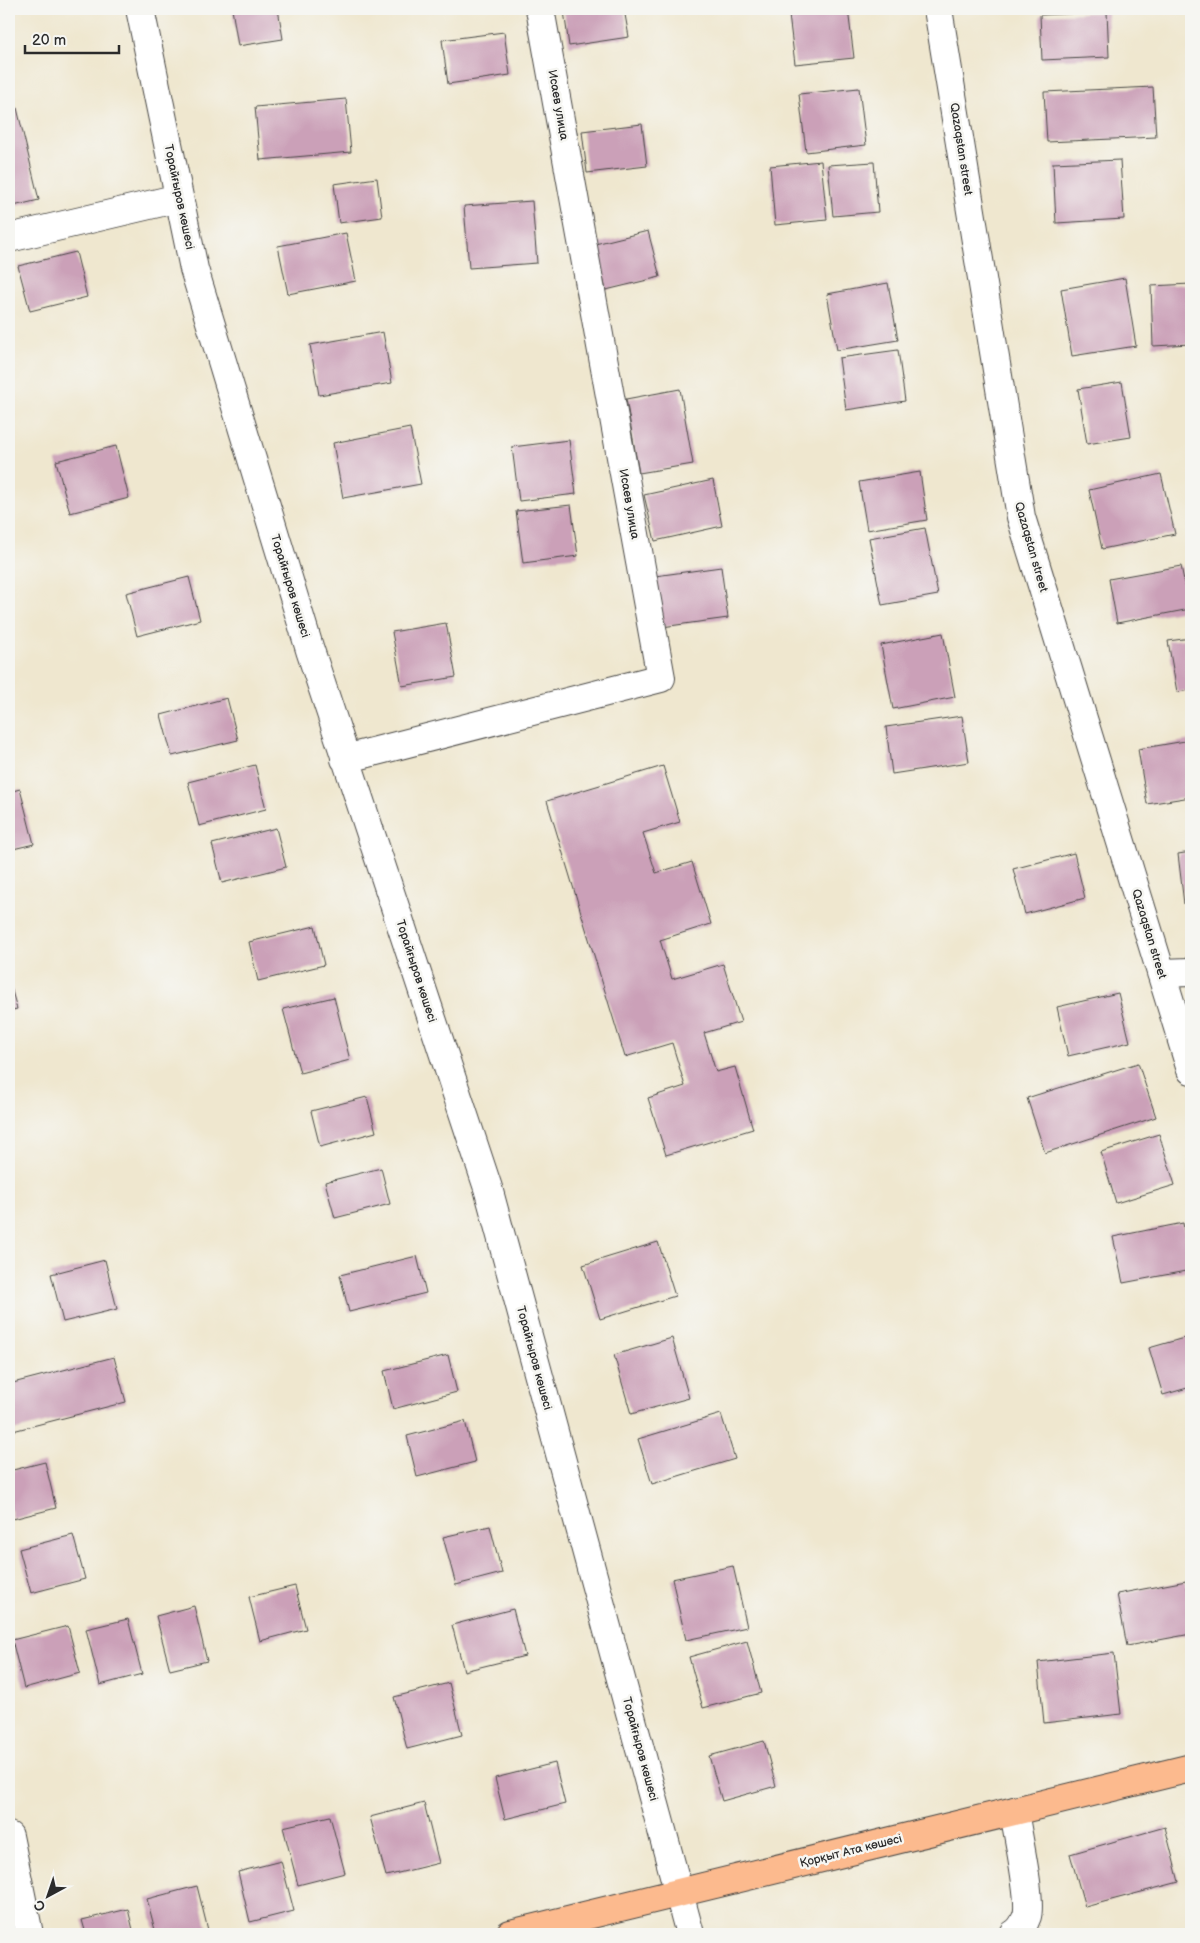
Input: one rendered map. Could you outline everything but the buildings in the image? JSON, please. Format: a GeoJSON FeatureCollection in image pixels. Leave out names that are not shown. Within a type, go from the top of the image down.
{"type":"FeatureCollection","features":[{"type":"Feature","properties":{"kind":"main road","name":"Қорқыт Ата көшесі"},"geometry":{"type":"LineString","coordinates":[[510,1934],[1191,1768]]}},
{"type":"Feature","properties":{"kind":"street","name":"Торайғыров көшесі"},"geometry":{"type":"LineString","coordinates":[[140,9],[194,269],[310,650],[488,1188],[690,1934]]}},
{"type":"Feature","properties":{"kind":"street","name":"Исаев улица"},"geometry":{"type":"LineString","coordinates":[[346,759],[661,678],[540,9]]}},
{"type":"Feature","properties":{"kind":"street","name":"Qazaqstan street"},"geometry":{"type":"LineString","coordinates":[[938,9],[1021,517],[1191,1070]]}},
{"type":"Feature","properties":{"kind":"street"},"geometry":{"type":"LineString","coordinates":[[9,238],[179,198]]}},
{"type":"Feature","properties":{"kind":"street"},"geometry":{"type":"LineString","coordinates":[[1161,973],[1191,972]]}},
{"type":"Feature","properties":{"kind":"street"},"geometry":{"type":"LineString","coordinates":[[1014,1811],[1028,1907],[1028,1915],[1021,1930],[1014,1934]]}},
{"type":"Feature","properties":{"kind":"street"},"geometry":{"type":"LineString","coordinates":[[9,1836],[30,1934]]}}]}
